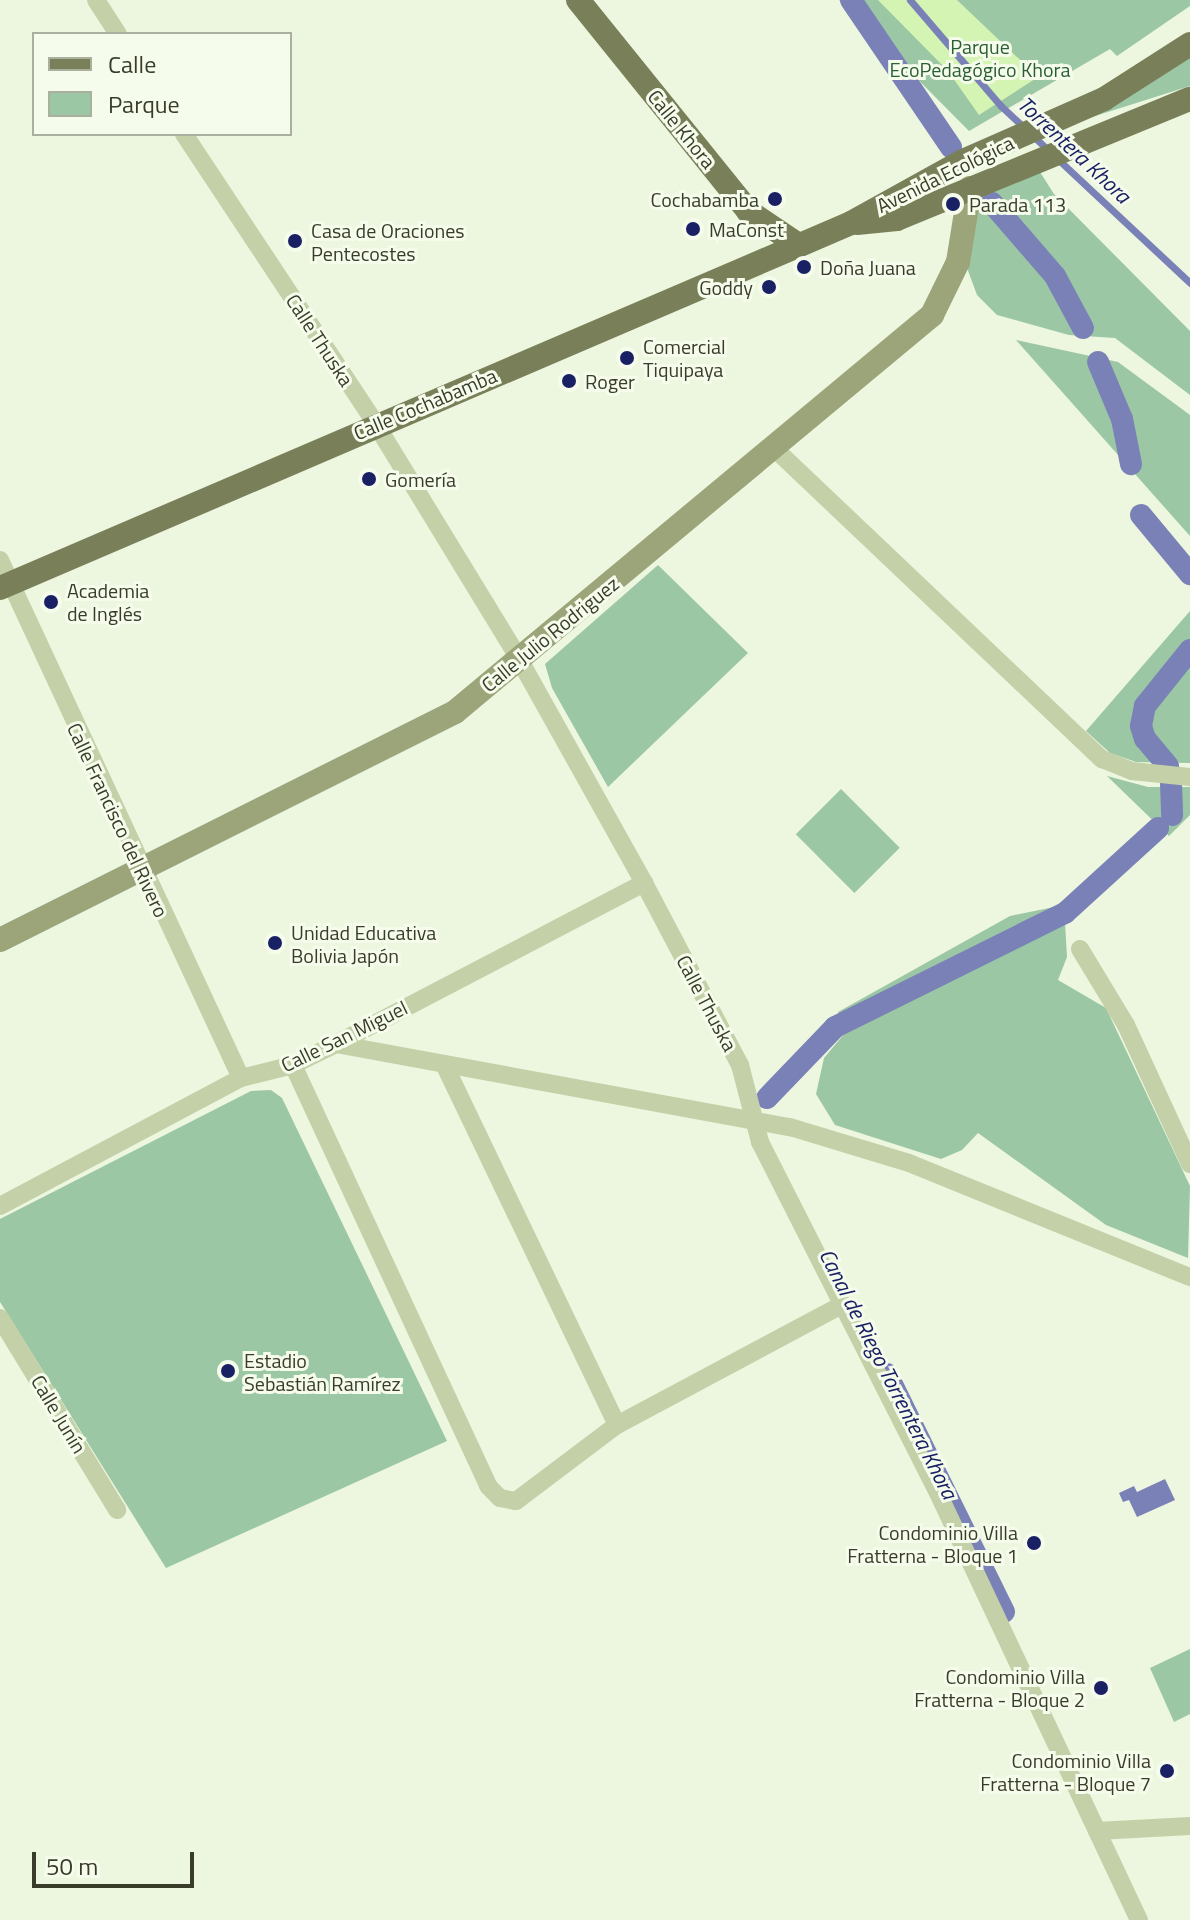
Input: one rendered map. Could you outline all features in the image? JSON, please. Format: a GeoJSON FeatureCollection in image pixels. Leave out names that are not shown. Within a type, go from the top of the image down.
{"type":"FeatureCollection","features":[{"type":"Feature","properties":{"kind":"main road","name":"Calle Khora"},"geometry":{"type":"LineString","coordinates":[[578,0],[748,211],[797,244]]}},
{"type":"Feature","properties":{"kind":"main road","name":"Avenida Ecológica"},"geometry":{"type":"LineString","coordinates":[[851,223],[998,147],[1130,85],[1190,44]]}},
{"type":"Feature","properties":{"kind":"main road","name":"Avenida Ecológica"},"geometry":{"type":"LineString","coordinates":[[851,223],[897,219],[1190,99]]}},
{"type":"Feature","properties":{"kind":"main road"},"geometry":{"type":"LineString","coordinates":[[970,188],[998,147]]}},
{"type":"Feature","properties":{"kind":"main road","name":"Calle Julio Rodriguez"},"geometry":{"type":"LineString","coordinates":[[0,940],[455,712],[775,449],[932,315],[958,262],[970,188]]}},
{"type":"Feature","properties":{"kind":"main road","name":"Calle Cochabamba"},"geometry":{"type":"LineString","coordinates":[[5,585],[851,223]]}},
{"type":"Feature","properties":{"kind":"street"},"geometry":{"type":"LineString","coordinates":[[96,0],[117,32]]}},
{"type":"Feature","properties":{"kind":"street","name":"Calle Thuska"},"geometry":{"type":"LineString","coordinates":[[185,136],[377,426],[519,659],[644,883],[740,1065],[760,1142],[938,1493],[1139,1920]]}},
{"type":"Feature","properties":{"kind":"street"},"geometry":{"type":"LineString","coordinates":[[775,449],[1102,759],[1132,771],[1190,777]]}},
{"type":"Feature","properties":{"kind":"street","name":"Calle Francisco del Rivero"},"geometry":{"type":"LineString","coordinates":[[0,560],[5,585],[241,1078]]}},
{"type":"Feature","properties":{"kind":"street","name":"Calle San Miguel"},"geometry":{"type":"LineString","coordinates":[[0,1206],[241,1078],[293,1065],[644,883]]}},
{"type":"Feature","properties":{"kind":"street"},"geometry":{"type":"LineString","coordinates":[[1080,949],[1126,1025],[1190,1164]]}},
{"type":"Feature","properties":{"kind":"street"},"geometry":{"type":"LineString","coordinates":[[336,1044],[445,1066],[755,1119],[909,1163],[1190,1277]]}},
{"type":"Feature","properties":{"kind":"street"},"geometry":{"type":"LineString","coordinates":[[293,1065],[488,1486],[500,1498],[516,1501],[617,1425],[842,1305]]}},
{"type":"Feature","properties":{"kind":"street"},"geometry":{"type":"LineString","coordinates":[[445,1066],[617,1425]]}},
{"type":"Feature","properties":{"kind":"street","name":"Calle Junín"},"geometry":{"type":"LineString","coordinates":[[0,1318],[117,1510]]}},
{"type":"Feature","properties":{"kind":"street"},"geometry":{"type":"LineString","coordinates":[[1097,1831],[1190,1826]]}},
{"type":"Feature","properties":{"kind":"green space","name":"Parque EcoPedagógico Khora"},"geometry":{"type":"Polygon","coordinates":[[[839,0],[1190,0],[1190,6],[1117,56],[1110,49],[969,131],[839,0]]]}},
{"type":"Feature","properties":{"kind":"green space"},"geometry":{"type":"Polygon","coordinates":[[[1190,49],[1190,86],[1092,117],[1190,49]]]}},
{"type":"Feature","properties":{"kind":"green space"},"geometry":{"type":"Polygon","coordinates":[[[1040,172],[1054,194],[1190,331],[1190,395],[1115,338],[1069,335],[997,315],[977,295],[967,268],[976,196],[1040,172]]]}},
{"type":"Feature","properties":{"kind":"green space"},"geometry":{"type":"Polygon","coordinates":[[[1016,340],[1118,362],[1190,415],[1190,536],[1016,340]]]}},
{"type":"Feature","properties":{"kind":"green space"},"geometry":{"type":"Polygon","coordinates":[[[658,565],[748,653],[608,787],[552,688],[545,664],[658,565]]]}},
{"type":"Feature","properties":{"kind":"green space"},"geometry":{"type":"Polygon","coordinates":[[[1190,611],[1190,763],[1136,762],[1110,753],[1086,731],[1190,611]]]}},
{"type":"Feature","properties":{"kind":"green space"},"geometry":{"type":"Polygon","coordinates":[[[1107,776],[1148,787],[1190,787],[1190,815],[1169,836],[1107,776]]]}},
{"type":"Feature","properties":{"kind":"green space"},"geometry":{"type":"Polygon","coordinates":[[[841,789],[900,848],[854,893],[796,834],[841,789]]]}},
{"type":"Feature","properties":{"kind":"green space"},"geometry":{"type":"Polygon","coordinates":[[[1064,905],[1067,957],[1058,980],[1106,1008],[1190,1186],[1188,1258],[1106,1225],[978,1133],[962,1150],[941,1159],[835,1125],[816,1094],[824,1058],[844,1034],[838,1012],[1010,916],[1064,905]]]}},
{"type":"Feature","properties":{"kind":"green space","name":"Estadio Sebastián Ramírez"},"geometry":{"type":"Polygon","coordinates":[[[271,1090],[282,1098],[447,1441],[166,1568],[0,1302],[0,1219],[251,1091],[271,1090]]]}},
{"type":"Feature","properties":{"kind":"green space"},"geometry":{"type":"Polygon","coordinates":[[[1190,1649],[1190,1714],[1174,1722],[1150,1668],[1190,1649]]]}},
{"type":"Feature","properties":{"kind":"sand","name":"Torrentera Khora"},"geometry":{"type":"Polygon","coordinates":[[[878,0],[957,0],[1038,77],[979,115],[948,71],[878,0]]]}},
{"type":"Feature","properties":{"kind":"water"},"geometry":{"type":"Polygon","coordinates":[[[1165,1479],[1175,1500],[1137,1517],[1129,1500],[1123,1502],[1119,1493],[1134,1486],[1137,1492],[1165,1479]]]}},
{"type":"Feature","properties":{"kind":"waterway","name":"Canal de Riego Torrentera Khora"},"geometry":{"type":"LineString","coordinates":[[851,0],[951,147]]}},
{"type":"Feature","properties":{"kind":"waterway","name":"Torrentera Khora"},"geometry":{"type":"LineString","coordinates":[[910,0],[1001,106],[1190,283]]}},
{"type":"Feature","properties":{"kind":"waterway","name":"Canal de Riego Torrentera Khora"},"geometry":{"type":"LineString","coordinates":[[992,203],[1055,276],[1083,328]]}},
{"type":"Feature","properties":{"kind":"waterway","name":"Canal de Riego Torrentera Khora"},"geometry":{"type":"LineString","coordinates":[[1098,362],[1122,419],[1131,464]]}},
{"type":"Feature","properties":{"kind":"waterway","name":"Canal de Riego Torrentera Khora"},"geometry":{"type":"LineString","coordinates":[[1141,515],[1190,574]]}},
{"type":"Feature","properties":{"kind":"waterway","name":"Canal de Riego Torrentera Khora"},"geometry":{"type":"LineString","coordinates":[[1168,766],[1145,739],[1141,726],[1145,706],[1190,650]]}},
{"type":"Feature","properties":{"kind":"waterway","name":"Canal de Riego Torrentera Khora"},"geometry":{"type":"LineString","coordinates":[[1171,783],[1172,815]]}},
{"type":"Feature","properties":{"kind":"waterway","name":"Canal de Riego Torrentera Khora"},"geometry":{"type":"LineString","coordinates":[[767,1098],[835,1027],[1065,913],[1158,828]]}},
{"type":"Feature","properties":{"kind":"waterway","name":"Canal de Riego Torrentera Khora"},"geometry":{"type":"LineString","coordinates":[[887,1374],[1004,1612]]}},
{"type":"Feature","properties":{"kind":"place","name":"Cochabamba"},"geometry":{"type":"Point","coordinates":[775,199]}},
{"type":"Feature","properties":{"kind":"place","name":"Parada 113"},"geometry":{"type":"Point","coordinates":[953,204]}},
{"type":"Feature","properties":{"kind":"place","name":"MaConst"},"geometry":{"type":"Point","coordinates":[693,229]}},
{"type":"Feature","properties":{"kind":"place","name":"Casa de Oraciones Pentecostes"},"geometry":{"type":"Point","coordinates":[295,241]}},
{"type":"Feature","properties":{"kind":"place","name":"Doña Juana"},"geometry":{"type":"Point","coordinates":[804,267]}},
{"type":"Feature","properties":{"kind":"place","name":"Goddy"},"geometry":{"type":"Point","coordinates":[769,287]}},
{"type":"Feature","properties":{"kind":"place","name":"Comercial Tiquipaya"},"geometry":{"type":"Point","coordinates":[627,358]}},
{"type":"Feature","properties":{"kind":"place","name":"Roger"},"geometry":{"type":"Point","coordinates":[569,381]}},
{"type":"Feature","properties":{"kind":"place","name":"Gomería"},"geometry":{"type":"Point","coordinates":[369,479]}},
{"type":"Feature","properties":{"kind":"place","name":"Academia de Inglés"},"geometry":{"type":"Point","coordinates":[51,602]}},
{"type":"Feature","properties":{"kind":"place","name":"Unidad Educativa Bolivia Japón"},"geometry":{"type":"Point","coordinates":[275,943]}},
{"type":"Feature","properties":{"kind":"place","name":"Estadio Sebastián Ramírez"},"geometry":{"type":"Point","coordinates":[228,1371]}},
{"type":"Feature","properties":{"kind":"place","name":"Condominio Villa Fratterna - Bloque 1"},"geometry":{"type":"Point","coordinates":[1034,1543]}},
{"type":"Feature","properties":{"kind":"place","name":"Condominio Villa Fratterna - Bloque 2"},"geometry":{"type":"Point","coordinates":[1101,1688]}},
{"type":"Feature","properties":{"kind":"place","name":"Condominio Villa Fratterna - Bloque 7"},"geometry":{"type":"Point","coordinates":[1167,1771]}}]}
